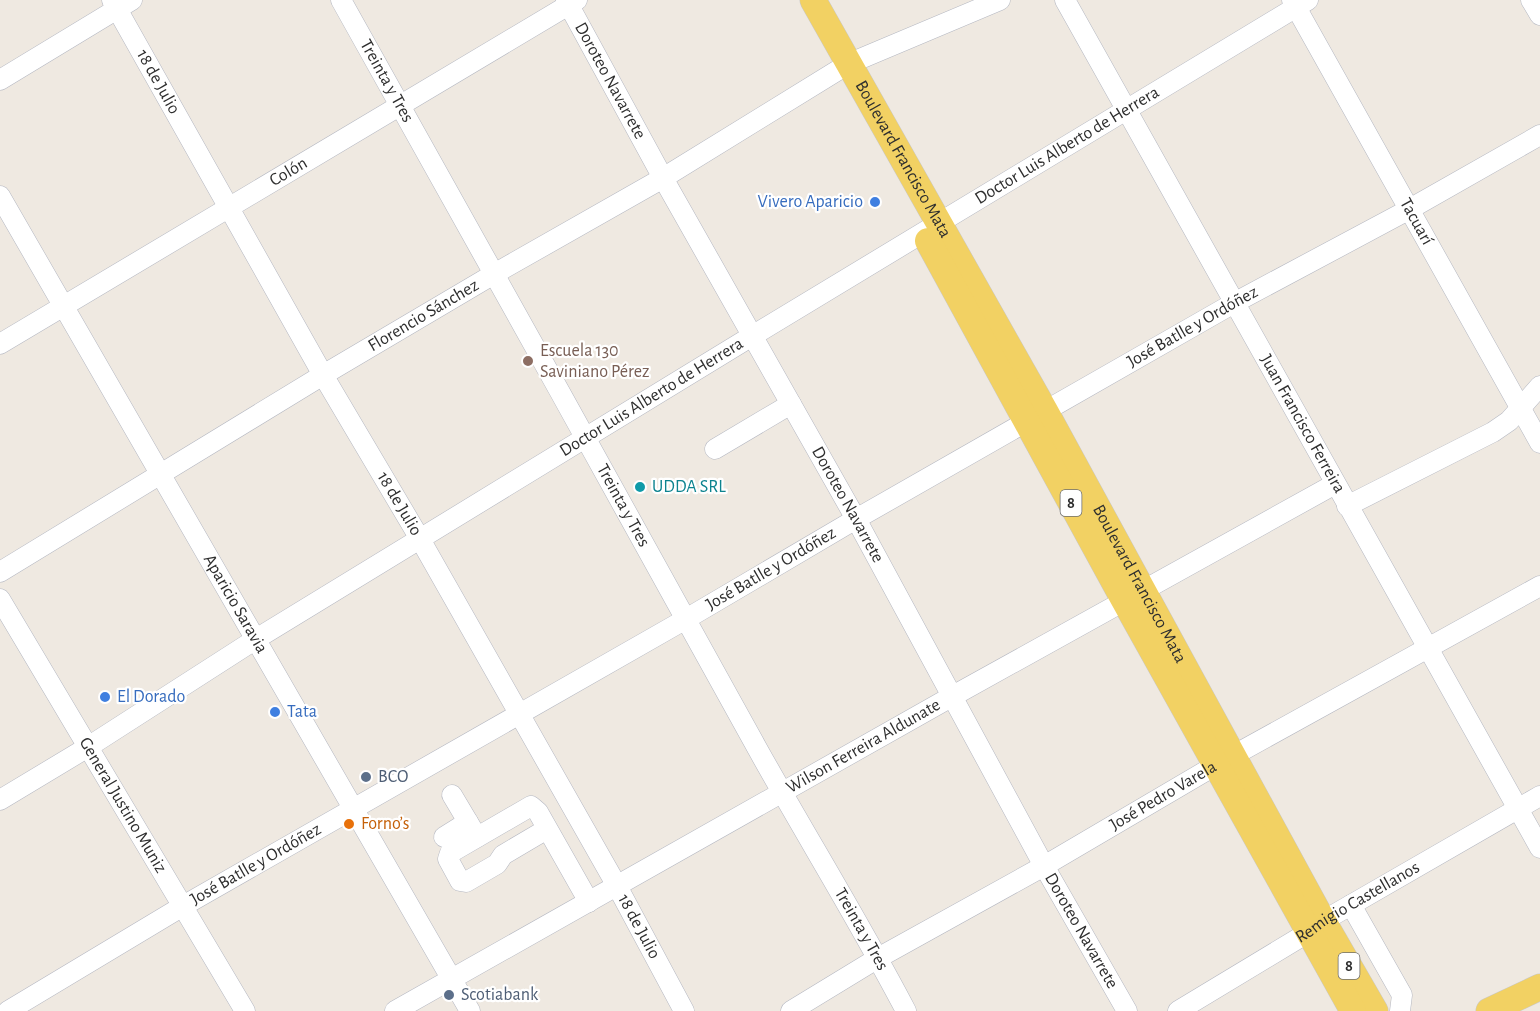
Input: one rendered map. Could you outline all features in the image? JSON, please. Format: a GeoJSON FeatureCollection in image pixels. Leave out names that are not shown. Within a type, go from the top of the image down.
{"type":"FeatureCollection","features":[{"type":"Feature","properties":{"kind":"main road","name":"Boulevard Francisco Mata"},"geometry":{"type":"LineString","coordinates":[[793,0],[841,68],[1036,417],[1316,926],[1353,1011]]}},
{"type":"Feature","properties":{"kind":"main road","name":"Boulevard Francisco Mata"},"geometry":{"type":"LineString","coordinates":[[813,0],[841,68]]}},
{"type":"Feature","properties":{"kind":"main road","name":"Boulevard Francisco Mata"},"geometry":{"type":"LineString","coordinates":[[1316,926],[1376,1011]]}},
{"type":"Feature","properties":{"kind":"main road"},"geometry":{"type":"LineString","coordinates":[[1489,1011],[1540,987]]}},
{"type":"Feature","properties":{"kind":"main road"},"geometry":{"type":"LineString","coordinates":[[1515,1011],[1540,999]]}},
{"type":"Feature","properties":{"kind":"street","name":"Treinta y Tres"},"geometry":{"type":"LineString","coordinates":[[341,0],[782,793],[878,958],[906,1011]]}},
{"type":"Feature","properties":{"kind":"street","name":"Florencio Sánchez"},"geometry":{"type":"LineString","coordinates":[[0,572],[323,375],[663,178],[841,68],[1000,0]]}},
{"type":"Feature","properties":{"kind":"street","name":"Juan Francisco Ferreira"},"geometry":{"type":"LineString","coordinates":[[1065,0],[1540,848]]}},
{"type":"Feature","properties":{"kind":"street"},"geometry":{"type":"LineString","coordinates":[[1531,0],[1540,15]]}},
{"type":"Feature","properties":{"kind":"street","name":"Colón"},"geometry":{"type":"LineString","coordinates":[[0,344],[570,2]]}},
{"type":"Feature","properties":{"kind":"street","name":"Doroteo Navarrete"},"geometry":{"type":"LineString","coordinates":[[570,2],[663,178],[856,519],[1044,866],[1127,1011]]}},
{"type":"Feature","properties":{"kind":"street","name":"Doctor Luis Alberto de Herrera"},"geometry":{"type":"LineString","coordinates":[[0,800],[88,747],[256,639],[1126,110],[1299,2]]}},
{"type":"Feature","properties":{"kind":"street","name":"Tacuarí"},"geometry":{"type":"LineString","coordinates":[[1299,2],[1408,210],[1540,443]]}},
{"type":"Feature","properties":{"kind":"street"},"geometry":{"type":"LineString","coordinates":[[0,80],[120,3]]}},
{"type":"Feature","properties":{"kind":"street","name":"18 de Julio"},"geometry":{"type":"LineString","coordinates":[[120,3],[323,375],[420,539],[617,886],[684,1011]]}},
{"type":"Feature","properties":{"kind":"street","name":"José Batlle y Ordóñez"},"geometry":{"type":"LineString","coordinates":[[8,1011],[183,906],[686,619],[856,519],[1234,303],[1408,210],[1540,135]]}},
{"type":"Feature","properties":{"kind":"street","name":"Aparicio Saravia"},"geometry":{"type":"LineString","coordinates":[[0,196],[470,1011]]}},
{"type":"Feature","properties":{"kind":"street"},"geometry":{"type":"LineString","coordinates":[[1347,506],[1493,432],[1509,421],[1540,386]]}},
{"type":"Feature","properties":{"kind":"street"},"geometry":{"type":"LineString","coordinates":[[715,449],[791,404]]}},
{"type":"Feature","properties":{"kind":"street","name":"Wilson Ferreira Aldunate"},"geometry":{"type":"LineString","coordinates":[[395,1011],[951,697],[1335,484]]}},
{"type":"Feature","properties":{"kind":"street","name":"José Pedro Varela"},"geometry":{"type":"LineString","coordinates":[[791,1011],[878,958],[1044,866],[1225,760],[1540,586]]}},
{"type":"Feature","properties":{"kind":"street","name":"General Justino Muniz"},"geometry":{"type":"LineString","coordinates":[[0,599],[244,1011]]}},
{"type":"Feature","properties":{"kind":"street"},"geometry":{"type":"LineString","coordinates":[[452,795],[472,830]]}},
{"type":"Feature","properties":{"kind":"street","name":"Remigio Castellanos"},"geometry":{"type":"LineString","coordinates":[[1178,1011],[1351,905],[1540,796]]}},
{"type":"Feature","properties":{"kind":"street"},"geometry":{"type":"LineString","coordinates":[[472,830],[448,856],[463,882],[497,864],[502,855],[568,800]]}},
{"type":"Feature","properties":{"kind":"street"},"geometry":{"type":"LineString","coordinates":[[444,837],[472,830],[531,806],[535,808],[589,902]]}},
{"type":"Feature","properties":{"kind":"street"},"geometry":{"type":"LineString","coordinates":[[1351,905],[1401,995],[1400,1011]]}},
{"type":"Feature","properties":{"kind":"place","name":"Vivero Aparicio"},"geometry":{"type":"Point","coordinates":[875,202]}},
{"type":"Feature","properties":{"kind":"place","name":"Escuela 130 Saviniano Pérez"},"geometry":{"type":"Point","coordinates":[528,361]}},
{"type":"Feature","properties":{"kind":"place","name":"UDDA SRL"},"geometry":{"type":"Point","coordinates":[640,487]}},
{"type":"Feature","properties":{"kind":"place","name":"El Dorado"},"geometry":{"type":"Point","coordinates":[105,697]}},
{"type":"Feature","properties":{"kind":"place","name":"Tata"},"geometry":{"type":"Point","coordinates":[275,712]}},
{"type":"Feature","properties":{"kind":"place","name":"BCO"},"geometry":{"type":"Point","coordinates":[366,777]}},
{"type":"Feature","properties":{"kind":"place","name":"Forno’s"},"geometry":{"type":"Point","coordinates":[349,824]}},
{"type":"Feature","properties":{"kind":"place","name":"Scotiabank"},"geometry":{"type":"Point","coordinates":[449,995]}}]}
